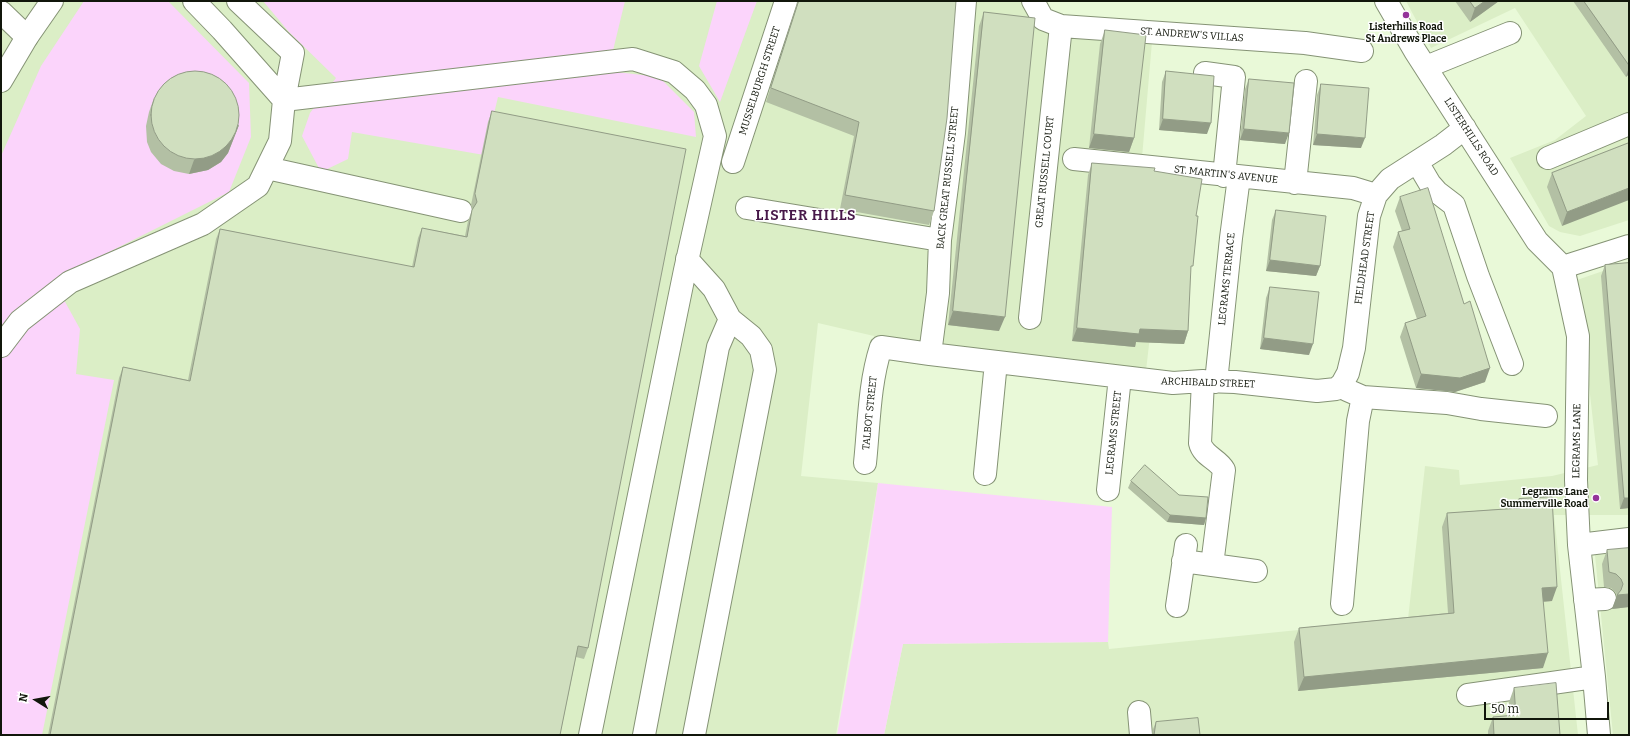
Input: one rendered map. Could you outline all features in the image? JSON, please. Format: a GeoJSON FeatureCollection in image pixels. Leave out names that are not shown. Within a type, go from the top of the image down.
{"type":"FeatureCollection","features":[{"type":"Feature","properties":{"kind":"street"},"geometry":{"type":"LineString","coordinates":[[1,81],[27,36],[52,1]]}},
{"type":"Feature","properties":{"kind":"street"},"geometry":{"type":"LineString","coordinates":[[194,1],[222,30],[284,100]]}},
{"type":"Feature","properties":{"kind":"street"},"geometry":{"type":"LineString","coordinates":[[1,346],[20,321],[70,282],[203,224],[258,186],[280,141],[284,100],[293,53],[238,1]]}},
{"type":"Feature","properties":{"kind":"street","name":"MUSSELBURGH STREET"},"geometry":{"type":"LineString","coordinates":[[733,162],[786,1]]}},
{"type":"Feature","properties":{"kind":"street","name":"BACK GREAT RUSSELL STREET"},"geometry":{"type":"LineString","coordinates":[[930,354],[938,294],[940,240],[954,133],[965,1]]}},
{"type":"Feature","properties":{"kind":"street","name":"ST. ANDREW'S VILLAS"},"geometry":{"type":"LineString","coordinates":[[1033,1],[1043,19],[1061,26],[1305,43],[1362,51]]}},
{"type":"Feature","properties":{"kind":"street","name":"LISTERHILLS ROAD"},"geometry":{"type":"LineString","coordinates":[[1386,1],[1426,67],[1537,241],[1563,268]]}},
{"type":"Feature","properties":{"kind":"street"},"geometry":{"type":"LineString","coordinates":[[1,12],[27,36]]}},
{"type":"Feature","properties":{"kind":"street","name":"GREAT RUSSELL COURT"},"geometry":{"type":"LineString","coordinates":[[1030,318],[1060,157],[1061,26]]}},
{"type":"Feature","properties":{"kind":"street"},"geometry":{"type":"LineString","coordinates":[[1426,67],[1510,33]]}},
{"type":"Feature","properties":{"kind":"street"},"geometry":{"type":"LineString","coordinates":[[284,100],[633,59],[674,72],[695,90],[706,105],[715,136],[687,259],[590,735]]}},
{"type":"Feature","properties":{"kind":"street","name":"LEGRAMS TERRACE"},"geometry":{"type":"LineString","coordinates":[[1205,73],[1234,77],[1231,238],[1200,443],[1202,448],[1220,463],[1224,470],[1212,565]]}},
{"type":"Feature","properties":{"kind":"street"},"geometry":{"type":"LineString","coordinates":[[1295,183],[1306,81]]}},
{"type":"Feature","properties":{"kind":"street"},"geometry":{"type":"LineString","coordinates":[[1548,158],[1629,124]]}},
{"type":"Feature","properties":{"kind":"street","name":"FIELDHEAD STREET"},"geometry":{"type":"LineString","coordinates":[[1342,384],[1348,373],[1354,348],[1369,216],[1376,195],[1390,179],[1465,128]]}},
{"type":"Feature","properties":{"kind":"street","name":"ST. MARTIN'S AVENUE"},"geometry":{"type":"LineString","coordinates":[[1060,157],[1353,188],[1376,195]]}},
{"type":"Feature","properties":{"kind":"street"},"geometry":{"type":"LineString","coordinates":[[1417,162],[1430,184],[1437,192],[1454,204],[1478,276],[1512,364]]}},
{"type":"Feature","properties":{"kind":"street"},"geometry":{"type":"LineString","coordinates":[[267,168],[461,211]]}},
{"type":"Feature","properties":{"kind":"street"},"geometry":{"type":"LineString","coordinates":[[747,208],[940,240]]}},
{"type":"Feature","properties":{"kind":"street"},"geometry":{"type":"LineString","coordinates":[[1563,268],[1629,246]]}},
{"type":"Feature","properties":{"kind":"street"},"geometry":{"type":"LineString","coordinates":[[687,259],[714,289],[730,319],[751,336],[761,350],[765,370],[694,735]]}},
{"type":"Feature","properties":{"kind":"street","name":"LEGRAMS LANE"},"geometry":{"type":"LineString","coordinates":[[1563,268],[1578,336],[1576,480],[1579,545],[1595,599],[1594,677],[1599,735]]}},
{"type":"Feature","properties":{"kind":"street"},"geometry":{"type":"LineString","coordinates":[[644,735],[718,347],[730,319]]}},
{"type":"Feature","properties":{"kind":"street","name":"ARCHIBALD STREET"},"geometry":{"type":"LineString","coordinates":[[876,362],[881,347],[1172,383],[1210,381],[1317,391],[1336,388],[1342,384]]}},
{"type":"Feature","properties":{"kind":"street","name":"TALBOT STREET"},"geometry":{"type":"LineString","coordinates":[[865,463],[876,362]]}},
{"type":"Feature","properties":{"kind":"street"},"geometry":{"type":"LineString","coordinates":[[985,474],[996,362]]}},
{"type":"Feature","properties":{"kind":"street","name":"LEGRAMS STREET"},"geometry":{"type":"LineString","coordinates":[[1108,490],[1120,377]]}},
{"type":"Feature","properties":{"kind":"street"},"geometry":{"type":"LineString","coordinates":[[1342,384],[1347,390],[1363,397],[1447,403],[1481,409],[1546,416]]}},
{"type":"Feature","properties":{"kind":"street"},"geometry":{"type":"LineString","coordinates":[[1342,604],[1358,421],[1363,397]]}},
{"type":"Feature","properties":{"kind":"street"},"geometry":{"type":"LineString","coordinates":[[1579,545],[1629,539]]}},
{"type":"Feature","properties":{"kind":"street"},"geometry":{"type":"LineString","coordinates":[[1177,606],[1184,553],[1212,565],[1256,571]]}},
{"type":"Feature","properties":{"kind":"street"},"geometry":{"type":"LineString","coordinates":[[1468,694],[1594,677]]}},
{"type":"Feature","properties":{"kind":"street"},"geometry":{"type":"LineString","coordinates":[[1139,712],[1141,735]]}},
{"type":"Feature","properties":{"kind":"shaded area"},"geometry":{"type":"Polygon","coordinates":[[[1,1],[1021,1],[1035,27],[1047,32],[1152,42],[1141,169],[1168,180],[1144,388],[900,362],[874,336],[818,323],[801,476],[878,483],[836,735],[1,735],[1,1]]]}},
{"type":"Feature","properties":{"kind":"shaded area"},"geometry":{"type":"Polygon","coordinates":[[[84,1],[168,1],[249,83],[251,137],[229,192],[53,280],[80,329],[76,374],[114,380],[42,735],[1,735],[1,156],[41,66],[84,1]]]}},
{"type":"Feature","properties":{"kind":"shaded area"},"geometry":{"type":"Polygon","coordinates":[[[263,1],[625,1],[608,71],[659,77],[694,112],[696,137],[498,97],[484,155],[352,132],[348,159],[321,172],[302,136],[310,113],[336,78],[289,32],[263,1]]]}},
{"type":"Feature","properties":{"kind":"shaded area"},"geometry":{"type":"Polygon","coordinates":[[[717,1],[757,1],[720,102],[699,66],[717,1]]]}},
{"type":"Feature","properties":{"kind":"shaded area"},"geometry":{"type":"Polygon","coordinates":[[[1406,1],[1629,1],[1629,220],[1580,236],[1560,232],[1549,226],[1510,158],[1555,140],[1586,116],[1515,8],[1431,48],[1406,1]]]}},
{"type":"Feature","properties":{"kind":"shaded area"},"geometry":{"type":"Polygon","coordinates":[[[1629,262],[1629,515],[1554,515],[1578,735],[884,735],[903,644],[1108,642],[1109,649],[1408,619],[1425,466],[1459,470],[1460,485],[1552,476],[1598,465],[1577,280],[1629,262]]]}},
{"type":"Feature","properties":{"kind":"shaded area"},"geometry":{"type":"Polygon","coordinates":[[[878,483],[1112,507],[1108,642],[903,644],[884,735],[837,735],[860,607],[878,483]]]}},
{"type":"Feature","properties":{"kind":"shaded area"},"geometry":{"type":"Polygon","coordinates":[[[1629,552],[1629,735],[1613,735],[1595,555],[1629,552]]]}},
{"type":"Feature","properties":{"kind":"building"},"geometry":{"type":"Polygon","coordinates":[[[799,1],[956,1],[947,118],[934,211],[845,195],[859,122],[771,88],[799,1]]]}},
{"type":"Feature","properties":{"kind":"building"},"geometry":{"type":"Polygon","coordinates":[[[1470,1],[1485,1],[1475,8],[1470,1]]]}},
{"type":"Feature","properties":{"kind":"building"},"geometry":{"type":"Polygon","coordinates":[[[1584,1],[1629,1],[1629,65],[1584,1]]]}},
{"type":"Feature","properties":{"kind":"building"},"geometry":{"type":"Polygon","coordinates":[[[984,12],[1035,18],[1005,317],[953,311],[984,12]]]}},
{"type":"Feature","properties":{"kind":"building"},"geometry":{"type":"Polygon","coordinates":[[[1105,30],[1146,35],[1134,138],[1094,134],[1105,30]]]}},
{"type":"Feature","properties":{"kind":"building"},"geometry":{"type":"Polygon","coordinates":[[[195,71],[212,74],[220,78],[232,90],[236,98],[239,115],[236,132],[232,140],[220,152],[212,156],[195,159],[178,156],[170,152],[158,140],[154,132],[151,115],[154,98],[158,90],[170,78],[178,74],[195,71]]]}},
{"type":"Feature","properties":{"kind":"building"},"geometry":{"type":"Polygon","coordinates":[[[1166,71],[1214,76],[1211,123],[1163,119],[1166,71]]]}},
{"type":"Feature","properties":{"kind":"building"},"geometry":{"type":"Polygon","coordinates":[[[1249,79],[1294,83],[1289,133],[1244,129],[1249,79]]]}},
{"type":"Feature","properties":{"kind":"building"},"geometry":{"type":"Polygon","coordinates":[[[1321,84],[1369,88],[1365,138],[1317,134],[1321,84]]]}},
{"type":"Feature","properties":{"kind":"building"},"geometry":{"type":"Polygon","coordinates":[[[492,111],[686,149],[588,648],[578,646],[560,735],[50,735],[123,367],[190,381],[220,229],[414,267],[422,228],[467,237],[472,210],[477,202],[475,194],[492,111]]]}},
{"type":"Feature","properties":{"kind":"building"},"geometry":{"type":"Polygon","coordinates":[[[1629,143],[1629,188],[1567,212],[1552,173],[1629,143]]]}},
{"type":"Feature","properties":{"kind":"building"},"geometry":{"type":"Polygon","coordinates":[[[1092,163],[1155,168],[1154,171],[1202,179],[1196,216],[1198,216],[1193,266],[1191,266],[1188,331],[1140,329],[1139,334],[1077,328],[1092,163]]]}},
{"type":"Feature","properties":{"kind":"building"},"geometry":{"type":"Polygon","coordinates":[[[1428,188],[1464,304],[1470,301],[1490,368],[1460,378],[1421,374],[1405,323],[1426,316],[1398,232],[1410,229],[1400,197],[1428,188]]]}},
{"type":"Feature","properties":{"kind":"building"},"geometry":{"type":"Polygon","coordinates":[[[1276,210],[1326,216],[1320,266],[1270,260],[1276,210]]]}},
{"type":"Feature","properties":{"kind":"building"},"geometry":{"type":"Polygon","coordinates":[[[1629,263],[1629,498],[1624,498],[1605,265],[1629,263]]]}},
{"type":"Feature","properties":{"kind":"building"},"geometry":{"type":"Polygon","coordinates":[[[1270,287],[1319,292],[1313,344],[1264,338],[1270,287]]]}},
{"type":"Feature","properties":{"kind":"building"},"geometry":{"type":"Polygon","coordinates":[[[1145,465],[1179,495],[1208,497],[1206,518],[1170,515],[1131,481],[1145,465]]]}},
{"type":"Feature","properties":{"kind":"building"},"geometry":{"type":"Polygon","coordinates":[[[1552,497],[1557,587],[1542,588],[1548,653],[1304,677],[1299,628],[1454,613],[1447,513],[1520,508],[1519,499],[1552,497]]]}},
{"type":"Feature","properties":{"kind":"building"},"geometry":{"type":"Polygon","coordinates":[[[1629,548],[1629,594],[1617,595],[1623,584],[1621,579],[1616,574],[1609,572],[1607,550],[1629,548]]]}},
{"type":"Feature","properties":{"kind":"building"},"geometry":{"type":"Polygon","coordinates":[[[1556,683],[1560,735],[1494,735],[1493,717],[1516,715],[1514,688],[1556,683]]]}},
{"type":"Feature","properties":{"kind":"building"},"geometry":{"type":"Polygon","coordinates":[[[1198,718],[1200,735],[1154,735],[1156,722],[1198,718]]]}},
{"type":"Feature","properties":{"kind":"place","name":"Listerhills Road St Andrews Place"},"geometry":{"type":"Point","coordinates":[1406,15]}},
{"type":"Feature","properties":{"kind":"place","name":"Legrams Lane Summerville Road"},"geometry":{"type":"Point","coordinates":[1596,498]}},
{"type":"Feature","properties":{"kind":"district","name":"LISTER HILLS"},"geometry":{"type":"Point","coordinates":[806,216]}}]}
